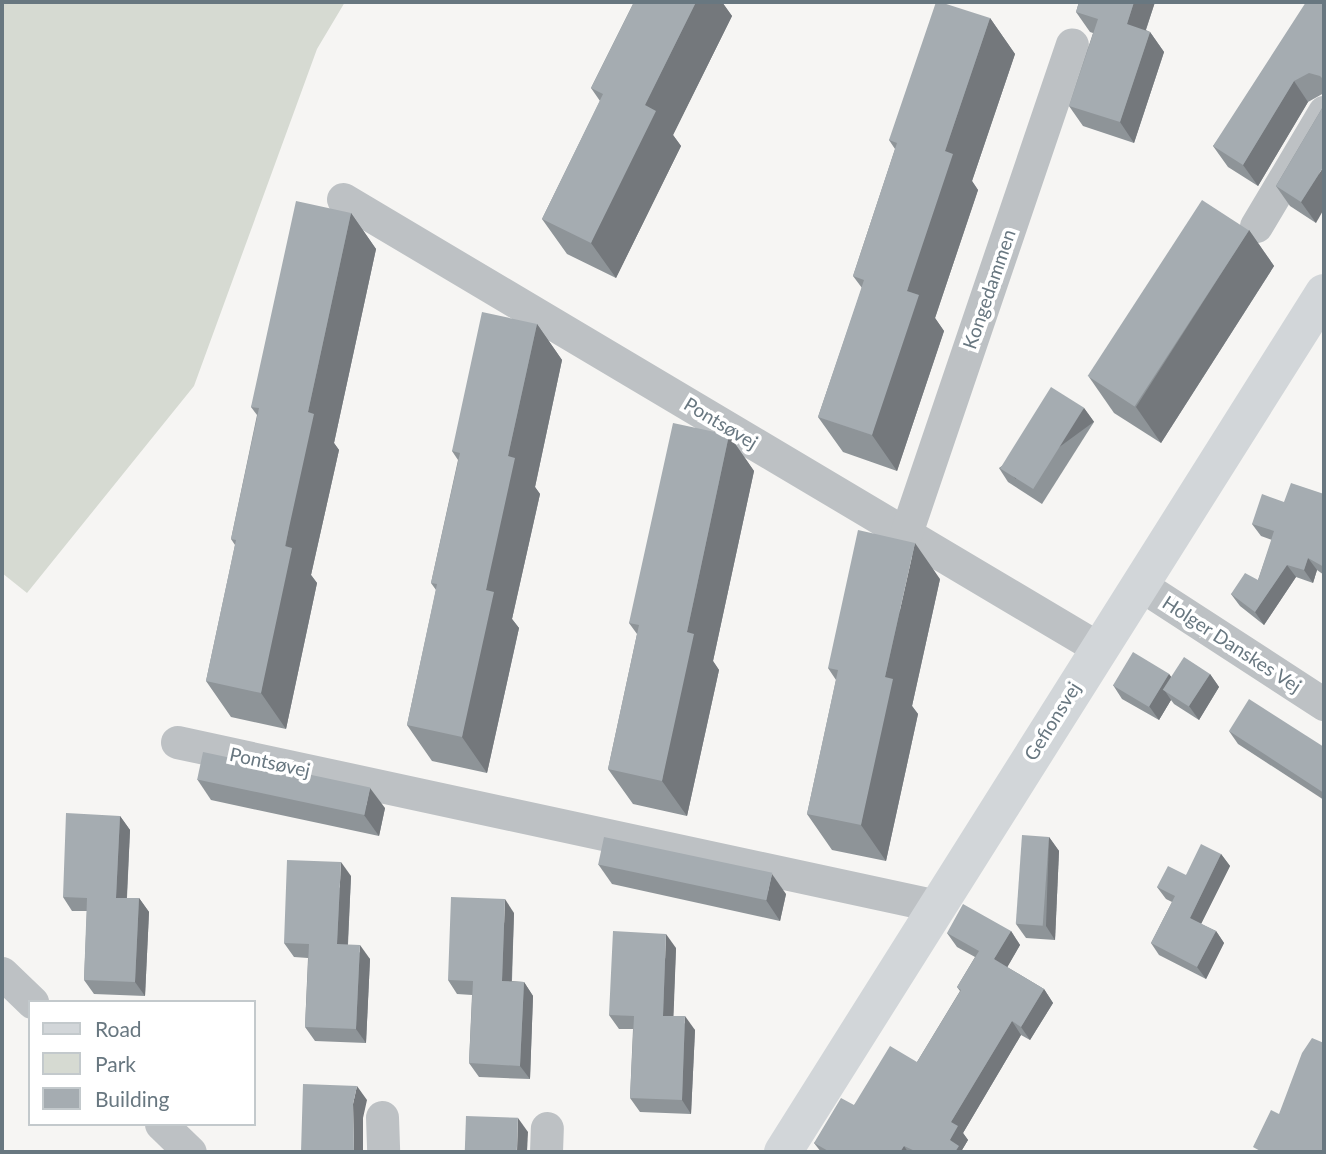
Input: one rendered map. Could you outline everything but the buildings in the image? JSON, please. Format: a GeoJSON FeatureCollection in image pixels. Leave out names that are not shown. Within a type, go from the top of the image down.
{"type":"FeatureCollection","features":[{"type":"Feature","properties":{"kind":"main road","name":"Gefionsvej"},"geometry":{"type":"LineString","coordinates":[[783,1152],[1324,293]]}},
{"type":"Feature","properties":{"kind":"street","name":"Kongedammen"},"geometry":{"type":"LineString","coordinates":[[905,533],[1072,44]]}},
{"type":"Feature","properties":{"kind":"street"},"geometry":{"type":"LineString","coordinates":[[1256,226],[1324,112]]}},
{"type":"Feature","properties":{"kind":"street","name":"Pontsøvej"},"geometry":{"type":"LineString","coordinates":[[343,199],[1100,649]]}},
{"type":"Feature","properties":{"kind":"street","name":"Holger Danskes Vej"},"geometry":{"type":"LineString","coordinates":[[1139,584],[1324,704]]}},
{"type":"Feature","properties":{"kind":"street","name":"Pontsøvej"},"geometry":{"type":"LineString","coordinates":[[177,742],[937,906]]}},
{"type":"Feature","properties":{"kind":"street"},"geometry":{"type":"LineString","coordinates":[[2,973],[30,1000]]}},
{"type":"Feature","properties":{"kind":"street"},"geometry":{"type":"LineString","coordinates":[[382,1116],[383,1152]]}},
{"type":"Feature","properties":{"kind":"street"},"geometry":{"type":"LineString","coordinates":[[163,1126],[190,1152]]}},
{"type":"Feature","properties":{"kind":"green space"},"geometry":{"type":"Polygon","coordinates":[[[2,2],[345,2],[317,49],[194,386],[27,593],[2,573],[2,2]]]}}]}
